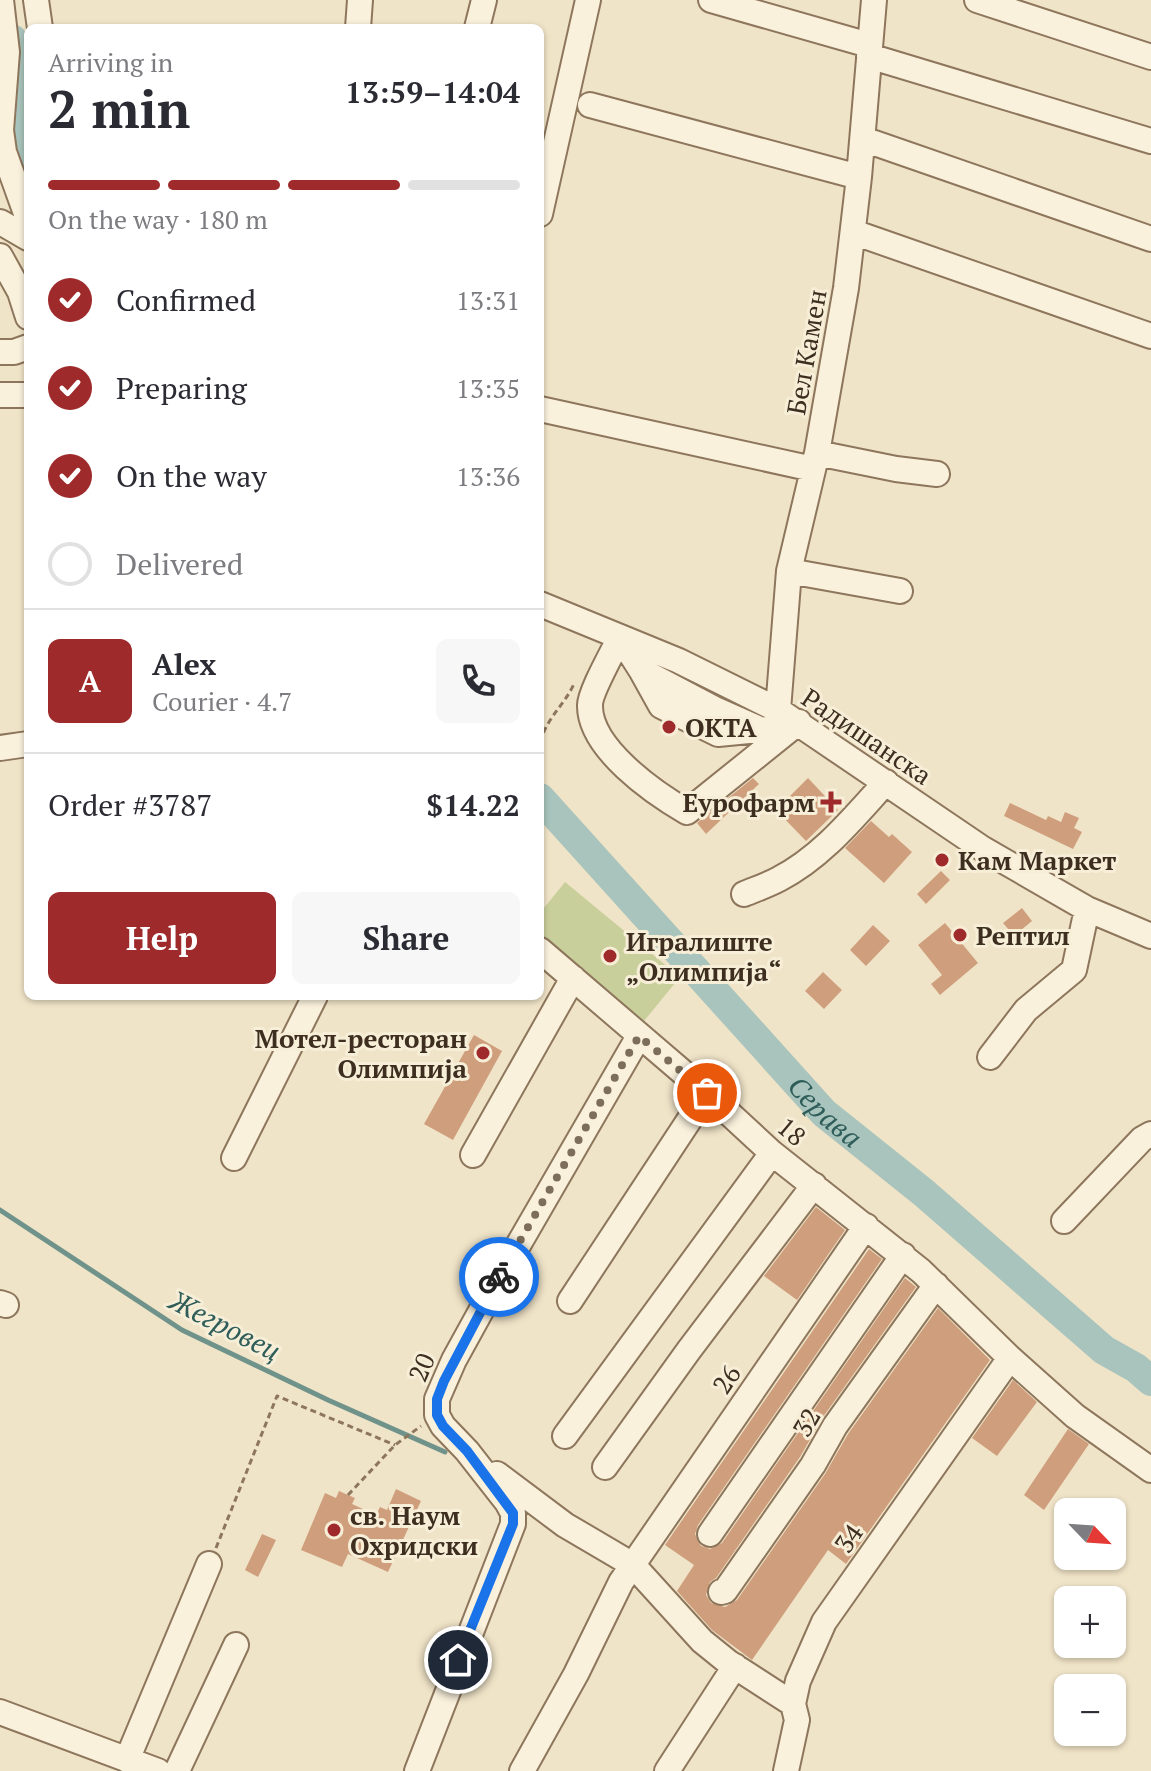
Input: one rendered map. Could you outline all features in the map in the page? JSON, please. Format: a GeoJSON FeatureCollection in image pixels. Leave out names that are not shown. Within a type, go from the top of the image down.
{"type":"FeatureCollection","features":[{"type":"Feature","properties":{"kind":"street"},"geometry":{"type":"LineString","coordinates":[[1,0],[7,52],[1,130],[4,152],[24,208]]}},
{"type":"Feature","properties":{"kind":"street"},"geometry":{"type":"LineString","coordinates":[[36,0],[39,24]]}},
{"type":"Feature","properties":{"kind":"street"},"geometry":{"type":"LineString","coordinates":[[358,24],[360,0]]}},
{"type":"Feature","properties":{"kind":"street"},"geometry":{"type":"LineString","coordinates":[[478,24],[484,0]]}},
{"type":"Feature","properties":{"kind":"street"},"geometry":{"type":"LineString","coordinates":[[544,196],[588,0]]}},
{"type":"Feature","properties":{"kind":"street"},"geometry":{"type":"LineString","coordinates":[[711,0],[1151,141]]}},
{"type":"Feature","properties":{"kind":"street","name":"Бел Камен"},"geometry":{"type":"LineString","coordinates":[[789,716],[789,571],[815,461],[846,288],[863,139],[874,0]]}},
{"type":"Feature","properties":{"kind":"street"},"geometry":{"type":"LineString","coordinates":[[977,0],[1151,57]]}},
{"type":"Feature","properties":{"kind":"street"},"geometry":{"type":"LineString","coordinates":[[590,105],[859,177]]}},
{"type":"Feature","properties":{"kind":"street"},"geometry":{"type":"LineString","coordinates":[[863,139],[1151,239]]}},
{"type":"Feature","properties":{"kind":"street"},"geometry":{"type":"LineString","coordinates":[[0,222],[24,236]]}},
{"type":"Feature","properties":{"kind":"street"},"geometry":{"type":"LineString","coordinates":[[853,232],[1151,336]]}},
{"type":"Feature","properties":{"kind":"street"},"geometry":{"type":"LineString","coordinates":[[0,250],[24,271]]}},
{"type":"Feature","properties":{"kind":"street"},"geometry":{"type":"LineString","coordinates":[[0,256],[24,304]]}},
{"type":"Feature","properties":{"kind":"street"},"geometry":{"type":"LineString","coordinates":[[0,352],[24,348]]}},
{"type":"Feature","properties":{"kind":"street"},"geometry":{"type":"LineString","coordinates":[[0,395],[24,395]]}},
{"type":"Feature","properties":{"kind":"street"},"geometry":{"type":"LineString","coordinates":[[544,410],[815,461],[937,474]]}},
{"type":"Feature","properties":{"kind":"street"},"geometry":{"type":"LineString","coordinates":[[789,571],[900,591]]}},
{"type":"Feature","properties":{"kind":"street","name":"Радишанска"},"geometry":{"type":"LineString","coordinates":[[544,606],[679,661],[789,716],[983,849],[1087,909],[1151,936]]}},
{"type":"Feature","properties":{"kind":"street"},"geometry":{"type":"LineString","coordinates":[[620,637],[590,702],[596,733],[629,770],[664,799],[687,812],[789,716]]}},
{"type":"Feature","properties":{"kind":"street"},"geometry":{"type":"LineString","coordinates":[[620,637],[641,670],[762,730],[789,716]]}},
{"type":"Feature","properties":{"kind":"street"},"geometry":{"type":"LineString","coordinates":[[744,894],[780,878],[813,856],[886,782]]}},
{"type":"Feature","properties":{"kind":"street"},"geometry":{"type":"LineString","coordinates":[[990,1057],[1026,1010],[1074,970],[1087,909]]}},
{"type":"Feature","properties":{"kind":"street","name":"18"},"geometry":{"type":"LineString","coordinates":[[544,953],[772,1153],[903,1255],[1075,1416],[1151,1470]]}},
{"type":"Feature","properties":{"kind":"street"},"geometry":{"type":"LineString","coordinates":[[473,1155],[573,978]]}},
{"type":"Feature","properties":{"kind":"street"},"geometry":{"type":"LineString","coordinates":[[234,1158],[313,1000]]}},
{"type":"Feature","properties":{"kind":"street","name":"20"},"geometry":{"type":"LineString","coordinates":[[417,1771],[513,1524],[513,1513],[467,1451],[443,1426],[437,1415],[437,1399],[454,1360],[639,1036]]}},
{"type":"Feature","properties":{"kind":"street"},"geometry":{"type":"LineString","coordinates":[[570,1301],[707,1093]]}},
{"type":"Feature","properties":{"kind":"street"},"geometry":{"type":"LineString","coordinates":[[1064,1221],[1142,1139],[1151,1134]]}},
{"type":"Feature","properties":{"kind":"street"},"geometry":{"type":"LineString","coordinates":[[565,1436],[772,1153]]}},
{"type":"Feature","properties":{"kind":"street"},"geometry":{"type":"LineString","coordinates":[[605,1467],[814,1185]]}},
{"type":"Feature","properties":{"kind":"street","name":"26"},"geometry":{"type":"LineString","coordinates":[[522,1771],[627,1573],[866,1226]]}},
{"type":"Feature","properties":{"kind":"street"},"geometry":{"type":"LineString","coordinates":[[710,1534],[903,1255]]}},
{"type":"Feature","properties":{"kind":"street","name":"32"},"geometry":{"type":"LineString","coordinates":[[723,1592],[813,1465],[835,1426],[936,1285]]}},
{"type":"Feature","properties":{"kind":"street","name":"34"},"geometry":{"type":"LineString","coordinates":[[786,1771],[803,1665],[824,1622],[1010,1358]]}},
{"type":"Feature","properties":{"kind":"street"},"geometry":{"type":"LineString","coordinates":[[467,1451],[627,1573],[702,1641],[795,1712]]}},
{"type":"Feature","properties":{"kind":"street"},"geometry":{"type":"LineString","coordinates":[[127,1760],[209,1564]]}},
{"type":"Feature","properties":{"kind":"street"},"geometry":{"type":"LineString","coordinates":[[177,1771],[236,1645]]}},
{"type":"Feature","properties":{"kind":"street"},"geometry":{"type":"LineString","coordinates":[[667,1771],[735,1666]]}},
{"type":"Feature","properties":{"kind":"street"},"geometry":{"type":"LineString","coordinates":[[0,1712],[158,1771]]}},
{"type":"Feature","properties":{"kind":"path"},"geometry":{"type":"LineString","coordinates":[[544,729],[575,681]]}},
{"type":"Feature","properties":{"kind":"path"},"geometry":{"type":"LineString","coordinates":[[209,1564],[277,1396],[395,1445]]}},
{"type":"Feature","properties":{"kind":"path"},"geometry":{"type":"LineString","coordinates":[[348,1495],[395,1445],[437,1415]]}},
{"type":"Feature","properties":{"kind":"green space","name":"Игралиште „Олимпија“"},"geometry":{"type":"Polygon","coordinates":[[[565,882],[680,977],[644,1021],[544,939],[544,908],[565,882]]]}},
{"type":"Feature","properties":{"kind":"building"},"geometry":{"type":"Polygon","coordinates":[[[753,778],[759,784],[706,834],[697,823],[753,778]]]}},
{"type":"Feature","properties":{"kind":"building"},"geometry":{"type":"Polygon","coordinates":[[[808,778],[838,810],[806,841],[776,810],[808,778]]]}},
{"type":"Feature","properties":{"kind":"building"},"geometry":{"type":"Polygon","coordinates":[[[1010,803],[1046,820],[1048,816],[1061,822],[1065,812],[1079,818],[1074,828],[1082,832],[1073,849],[1004,816],[1010,803]]]}},
{"type":"Feature","properties":{"kind":"building"},"geometry":{"type":"Polygon","coordinates":[[[871,821],[912,852],[884,883],[845,848],[871,821]]]}},
{"type":"Feature","properties":{"kind":"building"},"geometry":{"type":"Polygon","coordinates":[[[941,871],[950,880],[926,904],[917,894],[941,871]]]}},
{"type":"Feature","properties":{"kind":"building"},"geometry":{"type":"Polygon","coordinates":[[[1022,908],[1032,921],[1014,936],[1003,923],[1022,908]]]}},
{"type":"Feature","properties":{"kind":"building"},"geometry":{"type":"Polygon","coordinates":[[[945,923],[978,963],[940,995],[931,984],[942,975],[918,945],[945,923]]]}},
{"type":"Feature","properties":{"kind":"building"},"geometry":{"type":"Polygon","coordinates":[[[873,925],[890,941],[866,966],[850,950],[873,925]]]}},
{"type":"Feature","properties":{"kind":"building"},"geometry":{"type":"Polygon","coordinates":[[[823,972],[842,990],[824,1009],[805,991],[823,972]]]}},
{"type":"Feature","properties":{"kind":"building"},"geometry":{"type":"Polygon","coordinates":[[[474,1035],[502,1051],[453,1140],[424,1124],[474,1035]]]}},
{"type":"Feature","properties":{"kind":"building"},"geometry":{"type":"Polygon","coordinates":[[[816,1207],[845,1230],[797,1300],[764,1276],[816,1207]]]}},
{"type":"Feature","properties":{"kind":"building"},"geometry":{"type":"Polygon","coordinates":[[[869,1249],[882,1259],[698,1525],[695,1534],[701,1546],[710,1549],[722,1543],[905,1278],[916,1287],[823,1417],[800,1457],[716,1578],[710,1582],[706,1595],[711,1603],[725,1607],[737,1600],[825,1474],[848,1434],[938,1308],[990,1360],[846,1564],[828,1550],[752,1660],[712,1630],[677,1591],[694,1565],[665,1545],[869,1249]]]}},
{"type":"Feature","properties":{"kind":"building"},"geometry":{"type":"Polygon","coordinates":[[[1013,1380],[1037,1402],[997,1456],[972,1438],[1013,1380]]]}},
{"type":"Feature","properties":{"kind":"building"},"geometry":{"type":"Polygon","coordinates":[[[1068,1429],[1089,1444],[1044,1510],[1024,1495],[1068,1429]]]}},
{"type":"Feature","properties":{"kind":"building"},"geometry":{"type":"Polygon","coordinates":[[[396,1489],[421,1501],[388,1572],[348,1554],[342,1567],[301,1550],[325,1493],[336,1498],[339,1491],[355,1498],[352,1504],[376,1515],[380,1507],[387,1510],[396,1489]]]}},
{"type":"Feature","properties":{"kind":"building"},"geometry":{"type":"Polygon","coordinates":[[[262,1534],[276,1540],[258,1577],[245,1570],[262,1534]]]}},
{"type":"Feature","properties":{"kind":"waterway","name":"Серава"},"geometry":{"type":"LineString","coordinates":[[12,39],[24,136]]}},
{"type":"Feature","properties":{"kind":"waterway","name":"Серава"},"geometry":{"type":"LineString","coordinates":[[544,802],[824,1113],[924,1193],[1104,1350],[1136,1368],[1151,1381]]}},
{"type":"Feature","properties":{"kind":"waterway","name":"Жегровец"},"geometry":{"type":"LineString","coordinates":[[0,1210],[182,1330],[445,1452]]}},
{"type":"Feature","properties":{"kind":"way so far"},"geometry":{"type":"LineString","coordinates":[[499,1277],[639,1036],[707,1093]]}},
{"type":"Feature","properties":{"kind":"place","name":"OKTA"},"geometry":{"type":"Point","coordinates":[669,727]}},
{"type":"Feature","properties":{"kind":"place","name":"Еурофарм"},"geometry":{"type":"Point","coordinates":[831,802]}},
{"type":"Feature","properties":{"kind":"place","name":"Кам Маркет"},"geometry":{"type":"Point","coordinates":[942,860]}},
{"type":"Feature","properties":{"kind":"place","name":"Рептил"},"geometry":{"type":"Point","coordinates":[960,935]}},
{"type":"Feature","properties":{"kind":"place","name":"Игралиште „Олимпија“"},"geometry":{"type":"Point","coordinates":[610,956]}},
{"type":"Feature","properties":{"kind":"place","name":"Мотел-ресторан Олимпија"},"geometry":{"type":"Point","coordinates":[483,1053]}},
{"type":"Feature","properties":{"kind":"place","name":"св. Наум Охридски"},"geometry":{"type":"Point","coordinates":[334,1530]}},
{"type":"Feature","properties":{"kind":"route"},"geometry":{"type":"LineString","coordinates":[[458,1660],[513,1524],[513,1513],[467,1451],[443,1426],[437,1415],[437,1399],[454,1360],[499,1277]]}}]}
